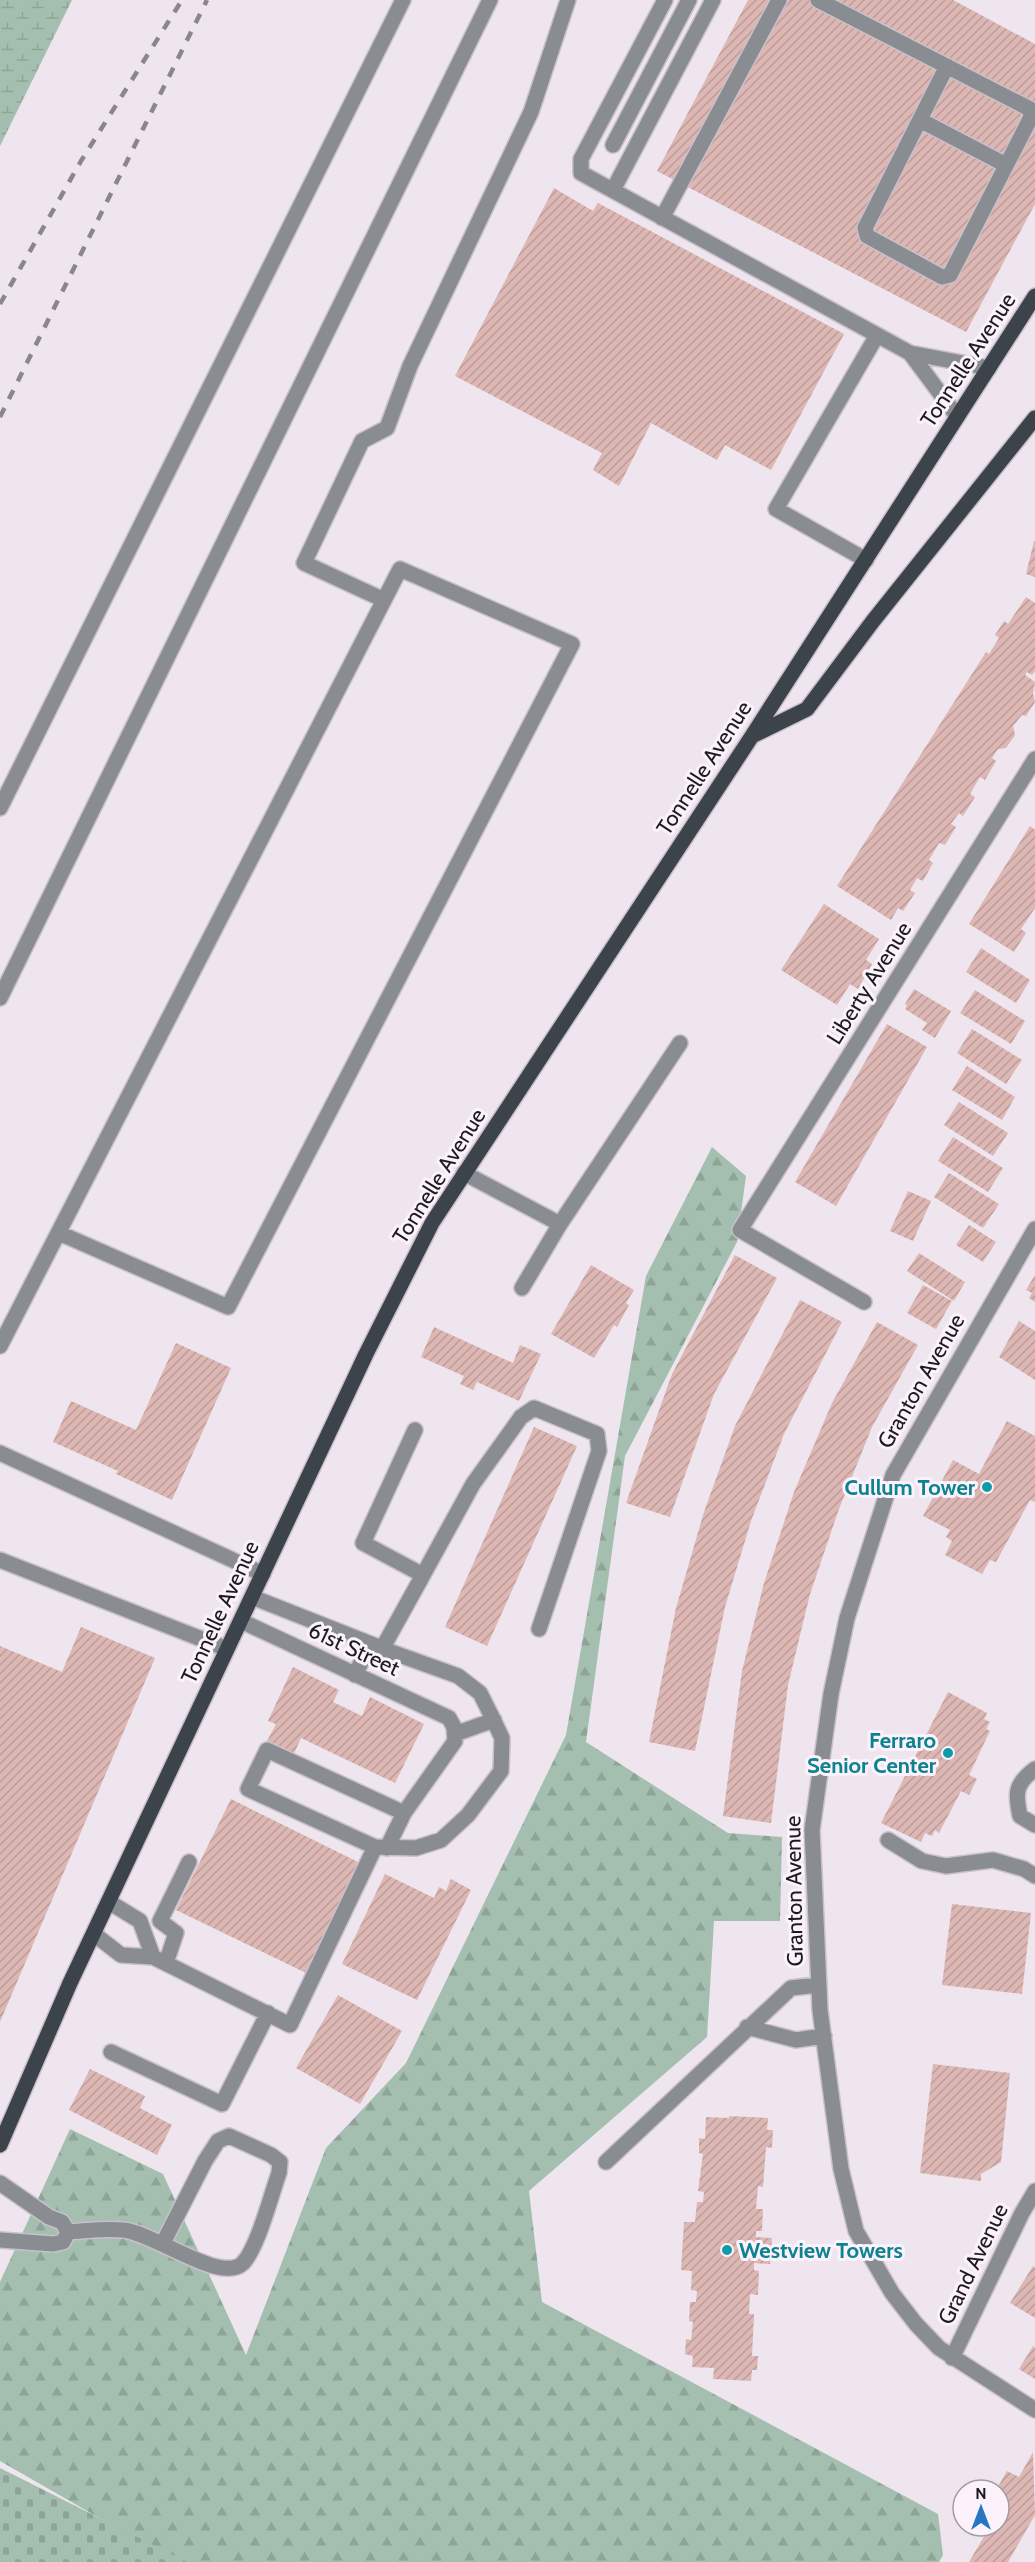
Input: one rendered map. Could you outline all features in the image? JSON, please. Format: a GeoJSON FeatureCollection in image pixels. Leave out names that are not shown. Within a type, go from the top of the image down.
{"type":"FeatureCollection","features":[{"type":"Feature","properties":{"kind":"main road","name":"Tonnelle Avenue"},"geometry":{"type":"LineString","coordinates":[[0,2145],[94,1934],[227,1649],[366,1354],[432,1222],[866,561],[1035,296]]}},
{"type":"Feature","properties":{"kind":"main road"},"geometry":{"type":"LineString","coordinates":[[752,736],[807,709],[873,621],[1035,418]]}},
{"type":"Feature","properties":{"kind":"street"},"geometry":{"type":"LineString","coordinates":[[0,808],[404,0]]}},
{"type":"Feature","properties":{"kind":"street"},"geometry":{"type":"LineString","coordinates":[[0,998],[490,0]]}},
{"type":"Feature","properties":{"kind":"street"},"geometry":{"type":"LineString","coordinates":[[384,600],[304,563],[362,441],[387,428],[410,366],[531,112],[568,0]]}},
{"type":"Feature","properties":{"kind":"street"},"geometry":{"type":"LineString","coordinates":[[665,0],[581,159],[581,172],[876,337],[910,353],[989,368]]}},
{"type":"Feature","properties":{"kind":"street"},"geometry":{"type":"LineString","coordinates":[[613,145],[689,0]]}},
{"type":"Feature","properties":{"kind":"street"},"geometry":{"type":"LineString","coordinates":[[613,190],[713,0]]}},
{"type":"Feature","properties":{"kind":"street"},"geometry":{"type":"LineString","coordinates":[[662,218],[778,0]]}},
{"type":"Feature","properties":{"kind":"street"},"geometry":{"type":"LineString","coordinates":[[818,0],[947,66],[1030,109],[1031,117],[950,275],[942,277],[867,236],[866,228],[947,66]]}},
{"type":"Feature","properties":{"kind":"street"},"geometry":{"type":"LineString","coordinates":[[920,120],[1006,165]]}},
{"type":"Feature","properties":{"kind":"street"},"geometry":{"type":"LineString","coordinates":[[866,561],[776,509],[876,337]]}},
{"type":"Feature","properties":{"kind":"street"},"geometry":{"type":"LineString","coordinates":[[910,353],[957,417]]}},
{"type":"Feature","properties":{"kind":"street"},"geometry":{"type":"LineString","coordinates":[[0,1346],[400,569],[572,644],[228,1307],[59,1233]]}},
{"type":"Feature","properties":{"kind":"street","name":"Liberty Avenue"},"geometry":{"type":"LineString","coordinates":[[864,1302],[741,1230],[1035,759]]}},
{"type":"Feature","properties":{"kind":"street"},"geometry":{"type":"LineString","coordinates":[[522,1288],[560,1224],[680,1043]]}},
{"type":"Feature","properties":{"kind":"street"},"geometry":{"type":"LineString","coordinates":[[464,1173],[560,1224]]}},
{"type":"Feature","properties":{"kind":"street","name":"Granton Avenue"},"geometry":{"type":"LineString","coordinates":[[1035,1229],[893,1475],[847,1618],[831,1694],[812,1830],[818,1985],[841,2169],[856,2230],[898,2301],[916,2324],[952,2358],[1035,2410]]}},
{"type":"Feature","properties":{"kind":"street"},"geometry":{"type":"LineString","coordinates":[[355,1675],[423,1575],[473,1484],[520,1417],[534,1408],[597,1434],[599,1451],[539,1629]]}},
{"type":"Feature","properties":{"kind":"street"},"geometry":{"type":"LineString","coordinates":[[415,1430],[363,1544],[423,1575]]}},
{"type":"Feature","properties":{"kind":"street"},"geometry":{"type":"LineString","coordinates":[[0,1453],[263,1574]]}},
{"type":"Feature","properties":{"kind":"street"},"geometry":{"type":"LineString","coordinates":[[0,1560],[227,1649]]}},
{"type":"Feature","properties":{"kind":"street"},"geometry":{"type":"LineString","coordinates":[[252,1597],[458,1676],[480,1693],[502,1738],[501,1771],[468,1815],[441,1840],[416,1848],[381,1847],[248,1788],[267,1750],[404,1813]]}},
{"type":"Feature","properties":{"kind":"street","name":"61st Street"},"geometry":{"type":"LineString","coordinates":[[241,1621],[449,1718],[455,1734]]}},
{"type":"Feature","properties":{"kind":"street"},"geometry":{"type":"LineString","coordinates":[[94,1934],[121,1955],[160,1960],[290,2025],[381,1847],[452,1748],[455,1734],[494,1720]]}},
{"type":"Feature","properties":{"kind":"street"},"geometry":{"type":"LineString","coordinates":[[1035,1769],[1024,1777],[1016,1794],[1020,1816],[1035,1825]]}},
{"type":"Feature","properties":{"kind":"street"},"geometry":{"type":"LineString","coordinates":[[888,1840],[922,1860],[946,1866],[993,1860],[1024,1869],[1035,1876]]}},
{"type":"Feature","properties":{"kind":"street"},"geometry":{"type":"LineString","coordinates":[[160,1960],[176,1932],[160,1921],[189,1862]]}},
{"type":"Feature","properties":{"kind":"street"},"geometry":{"type":"LineString","coordinates":[[109,1902],[140,1921],[160,1960]]}},
{"type":"Feature","properties":{"kind":"street"},"geometry":{"type":"LineString","coordinates":[[606,2162],[791,1988],[818,1985]]}},
{"type":"Feature","properties":{"kind":"street"},"geometry":{"type":"LineString","coordinates":[[111,2052],[222,2104],[268,2013]]}},
{"type":"Feature","properties":{"kind":"street"},"geometry":{"type":"LineString","coordinates":[[747,2027],[796,2040],[824,2036]]}},
{"type":"Feature","properties":{"kind":"street"},"geometry":{"type":"LineString","coordinates":[[68,2232],[125,2229],[163,2243],[208,2266],[225,2269],[241,2265],[250,2253],[279,2173],[280,2162],[271,2155],[229,2136],[218,2141],[205,2161],[163,2243]]}},
{"type":"Feature","properties":{"kind":"street"},"geometry":{"type":"LineString","coordinates":[[0,2183],[49,2217],[62,2222],[68,2232]]}},
{"type":"Feature","properties":{"kind":"street","name":"Grand Avenue"},"geometry":{"type":"LineString","coordinates":[[952,2358],[1035,2190]]}},
{"type":"Feature","properties":{"kind":"street"},"geometry":{"type":"LineString","coordinates":[[0,2240],[52,2244],[63,2242],[68,2232]]}},
{"type":"Feature","properties":{"kind":"green space"},"geometry":{"type":"Polygon","coordinates":[[[0,0],[72,0],[0,146],[0,0]]]}},
{"type":"Feature","properties":{"kind":"green space"},"geometry":{"type":"Polygon","coordinates":[[[712,1147],[746,1176],[737,1242],[625,1456],[586,1742],[728,1833],[782,1837],[780,1921],[714,1921],[707,2037],[529,2191],[542,2302],[938,2514],[943,2555],[939,2562],[176,2562],[0,2461],[0,2282],[70,2129],[163,2174],[246,2355],[326,2148],[406,2063],[566,1735],[646,1276],[712,1147]]]}},
{"type":"Feature","properties":{"kind":"green space"},"geometry":{"type":"Polygon","coordinates":[[[0,2468],[187,2562],[0,2562],[0,2468]]]}},
{"type":"Feature","properties":{"kind":"building"},"geometry":{"type":"Polygon","coordinates":[[[748,0],[953,0],[1035,44],[1035,204],[966,332],[657,171],[748,0]]]}},
{"type":"Feature","properties":{"kind":"building"},"geometry":{"type":"Polygon","coordinates":[[[554,188],[593,211],[598,203],[844,334],[771,470],[725,445],[717,460],[651,423],[619,486],[593,470],[602,453],[455,376],[554,188]]]}},
{"type":"Feature","properties":{"kind":"building"},"geometry":{"type":"Polygon","coordinates":[[[1035,541],[1035,577],[1026,574],[1035,541]]]}},
{"type":"Feature","properties":{"kind":"building"},"geometry":{"type":"Polygon","coordinates":[[[1026,597],[1035,603],[1035,671],[1032,675],[1027,672],[1025,675],[1035,682],[1033,694],[1035,702],[1026,716],[1022,715],[1013,726],[1015,735],[1006,748],[998,749],[992,758],[996,761],[985,780],[980,777],[970,794],[975,797],[963,816],[959,813],[951,824],[956,827],[945,845],[939,843],[929,860],[933,863],[923,881],[917,878],[910,890],[915,893],[903,911],[898,908],[891,920],[837,886],[986,652],[989,654],[999,638],[995,635],[1004,621],[1008,624],[1026,597]]]}},
{"type":"Feature","properties":{"kind":"building"},"geometry":{"type":"Polygon","coordinates":[[[1030,826],[1035,830],[1035,908],[1021,929],[1026,933],[1014,952],[969,924],[1030,826]]]}},
{"type":"Feature","properties":{"kind":"building"},"geometry":{"type":"Polygon","coordinates":[[[824,904],[879,939],[866,960],[872,964],[858,989],[850,984],[837,1005],[781,970],[824,904]]]}},
{"type":"Feature","properties":{"kind":"building"},"geometry":{"type":"Polygon","coordinates":[[[981,948],[1030,980],[1016,1003],[966,972],[981,948]]]}},
{"type":"Feature","properties":{"kind":"building"},"geometry":{"type":"Polygon","coordinates":[[[914,989],[951,1011],[935,1038],[922,1030],[927,1023],[905,1009],[907,1005],[905,1004],[914,989]]]}},
{"type":"Feature","properties":{"kind":"building"},"geometry":{"type":"Polygon","coordinates":[[[975,990],[1025,1021],[1011,1044],[960,1013],[975,990]]]}},
{"type":"Feature","properties":{"kind":"building"},"geometry":{"type":"Polygon","coordinates":[[[887,1024],[927,1047],[836,1206],[795,1182],[887,1024]]]}},
{"type":"Feature","properties":{"kind":"building"},"geometry":{"type":"Polygon","coordinates":[[[972,1029],[1022,1060],[1006,1084],[957,1053],[972,1029]]]}},
{"type":"Feature","properties":{"kind":"building"},"geometry":{"type":"Polygon","coordinates":[[[967,1066],[1015,1097],[1002,1120],[952,1090],[967,1066]]]}},
{"type":"Feature","properties":{"kind":"building"},"geometry":{"type":"Polygon","coordinates":[[[959,1102],[1008,1133],[993,1156],[944,1125],[959,1102]]]}},
{"type":"Feature","properties":{"kind":"building"},"geometry":{"type":"Polygon","coordinates":[[[953,1137],[1003,1168],[988,1192],[938,1161],[953,1137]]]}},
{"type":"Feature","properties":{"kind":"building"},"geometry":{"type":"Polygon","coordinates":[[[949,1173],[999,1204],[983,1228],[934,1197],[949,1173]]]}},
{"type":"Feature","properties":{"kind":"building"},"geometry":{"type":"Polygon","coordinates":[[[908,1191],[931,1201],[913,1241],[890,1231],[908,1191]]]}},
{"type":"Feature","properties":{"kind":"building"},"geometry":{"type":"Polygon","coordinates":[[[969,1225],[996,1242],[983,1262],[956,1245],[969,1225]]]}},
{"type":"Feature","properties":{"kind":"building"},"geometry":{"type":"Polygon","coordinates":[[[919,1253],[965,1282],[954,1301],[907,1271],[919,1253]]]}},
{"type":"Feature","properties":{"kind":"building"},"geometry":{"type":"Polygon","coordinates":[[[735,1255],[777,1278],[714,1394],[670,1517],[626,1503],[672,1374],[735,1255]]]}},
{"type":"Feature","properties":{"kind":"building"},"geometry":{"type":"Polygon","coordinates":[[[591,1265],[634,1290],[626,1303],[629,1305],[617,1327],[614,1325],[594,1358],[551,1334],[591,1265]]]}},
{"type":"Feature","properties":{"kind":"building"},"geometry":{"type":"Polygon","coordinates":[[[1035,1275],[1035,1302],[1029,1298],[1032,1293],[1026,1290],[1035,1275]]]}},
{"type":"Feature","properties":{"kind":"building"},"geometry":{"type":"Polygon","coordinates":[[[923,1285],[952,1301],[936,1329],[907,1313],[923,1285]]]}},
{"type":"Feature","properties":{"kind":"building"},"geometry":{"type":"Polygon","coordinates":[[[800,1300],[842,1322],[784,1434],[751,1521],[725,1607],[695,1751],[649,1742],[676,1608],[704,1512],[735,1426],[800,1300]]]}},
{"type":"Feature","properties":{"kind":"building"},"geometry":{"type":"Polygon","coordinates":[[[1019,1321],[1035,1331],[1035,1380],[999,1357],[1019,1321]]]}},
{"type":"Feature","properties":{"kind":"building"},"geometry":{"type":"Polygon","coordinates":[[[877,1322],[918,1345],[872,1427],[839,1509],[810,1594],[788,1685],[771,1823],[723,1816],[742,1671],[764,1583],[794,1492],[832,1403],[877,1322]]]}},
{"type":"Feature","properties":{"kind":"building"},"geometry":{"type":"Polygon","coordinates":[[[434,1327],[513,1363],[520,1345],[541,1354],[519,1401],[477,1382],[473,1390],[460,1384],[464,1376],[421,1357],[434,1327]]]}},
{"type":"Feature","properties":{"kind":"building"},"geometry":{"type":"Polygon","coordinates":[[[176,1343],[231,1368],[172,1500],[116,1474],[118,1471],[53,1442],[71,1401],[136,1430],[176,1343]]]}},
{"type":"Feature","properties":{"kind":"building","name":"Cullum Tower"},"geometry":{"type":"Polygon","coordinates":[[[1007,1421],[1035,1436],[1035,1502],[1030,1500],[996,1562],[990,1560],[982,1574],[945,1555],[952,1541],[946,1537],[950,1530],[923,1516],[953,1460],[979,1474],[1007,1421]]]}},
{"type":"Feature","properties":{"kind":"building"},"geometry":{"type":"Polygon","coordinates":[[[534,1427],[577,1446],[487,1646],[445,1627],[534,1427]]]}},
{"type":"Feature","properties":{"kind":"building"},"geometry":{"type":"Polygon","coordinates":[[[81,1627],[155,1658],[0,2022],[0,1646],[62,1672],[81,1627]]]}},
{"type":"Feature","properties":{"kind":"building"},"geometry":{"type":"Polygon","coordinates":[[[293,1667],[339,1690],[333,1702],[362,1716],[370,1697],[424,1724],[395,1783],[301,1738],[293,1756],[266,1743],[276,1724],[268,1721],[293,1667]]]}},
{"type":"Feature","properties":{"kind":"building","name":"Ferraro Senior Center"},"geometry":{"type":"Polygon","coordinates":[[[948,1692],[987,1713],[984,1719],[990,1722],[986,1729],[990,1731],[969,1775],[977,1779],[969,1795],[961,1791],[939,1833],[935,1830],[932,1836],[925,1833],[921,1842],[881,1823],[948,1692]]]}},
{"type":"Feature","properties":{"kind":"building"},"geometry":{"type":"Polygon","coordinates":[[[231,1799],[360,1863],[306,1973],[176,1910],[231,1799]]]}},
{"type":"Feature","properties":{"kind":"building"},"geometry":{"type":"Polygon","coordinates":[[[385,1874],[434,1898],[439,1887],[446,1891],[451,1879],[471,1890],[417,2000],[342,1964],[385,1874]]]}},
{"type":"Feature","properties":{"kind":"building"},"geometry":{"type":"Polygon","coordinates":[[[952,1904],[1031,1913],[1022,1994],[942,1985],[952,1904]]]}},
{"type":"Feature","properties":{"kind":"building"},"geometry":{"type":"Polygon","coordinates":[[[338,1995],[402,2031],[360,2104],[296,2068],[338,1995]]]}},
{"type":"Feature","properties":{"kind":"building"},"geometry":{"type":"Polygon","coordinates":[[[933,2064],[1010,2073],[1001,2162],[981,2174],[981,2181],[920,2173],[933,2064]]]}},
{"type":"Feature","properties":{"kind":"building"},"geometry":{"type":"Polygon","coordinates":[[[90,2069],[145,2096],[140,2108],[172,2125],[157,2155],[69,2110],[90,2069]]]}},
{"type":"Feature","properties":{"kind":"building","name":"Westview Towers"},"geometry":{"type":"Polygon","coordinates":[[[729,2116],[768,2118],[767,2130],[773,2130],[772,2148],[766,2147],[763,2187],[758,2186],[756,2209],[763,2209],[762,2231],[756,2231],[756,2237],[772,2238],[770,2264],[754,2263],[754,2270],[759,2271],[758,2295],[750,2294],[749,2314],[754,2314],[752,2356],[758,2356],[757,2370],[752,2370],[751,2381],[713,2379],[714,2368],[692,2367],[693,2356],[685,2354],[686,2339],[691,2340],[693,2322],[689,2321],[690,2302],[696,2302],[697,2291],[691,2290],[692,2271],[681,2270],[684,2222],[695,2222],[697,2202],[703,2202],[704,2192],[698,2191],[703,2154],[699,2153],[699,2138],[705,2139],[706,2117],[729,2118],[729,2116]]]}},
{"type":"Feature","properties":{"kind":"building"},"geometry":{"type":"Polygon","coordinates":[[[1033,2266],[1035,2268],[1035,2318],[1010,2303],[1033,2266]]]}},
{"type":"Feature","properties":{"kind":"building"},"geometry":{"type":"Polygon","coordinates":[[[1033,2346],[1035,2348],[1035,2379],[1019,2369],[1033,2346]]]}},
{"type":"Feature","properties":{"kind":"building"},"geometry":{"type":"Polygon","coordinates":[[[1033,2452],[1035,2515],[1008,2562],[969,2562],[983,2538],[1011,2538],[1011,2478],[1003,2478],[1007,2471],[1019,2477],[1033,2452]]]}},
{"type":"Feature","properties":{"kind":"railway"},"geometry":{"type":"LineString","coordinates":[[0,304],[81,161],[182,0]]}},
{"type":"Feature","properties":{"kind":"railway"},"geometry":{"type":"LineString","coordinates":[[0,417],[207,0]]}},
{"type":"Feature","properties":{"kind":"place","name":"Cullum Tower"},"geometry":{"type":"Point","coordinates":[987,1487]}},
{"type":"Feature","properties":{"kind":"place","name":"Ferraro Senior Center"},"geometry":{"type":"Point","coordinates":[948,1753]}},
{"type":"Feature","properties":{"kind":"place","name":"Westview Towers"},"geometry":{"type":"Point","coordinates":[727,2250]}}]}
